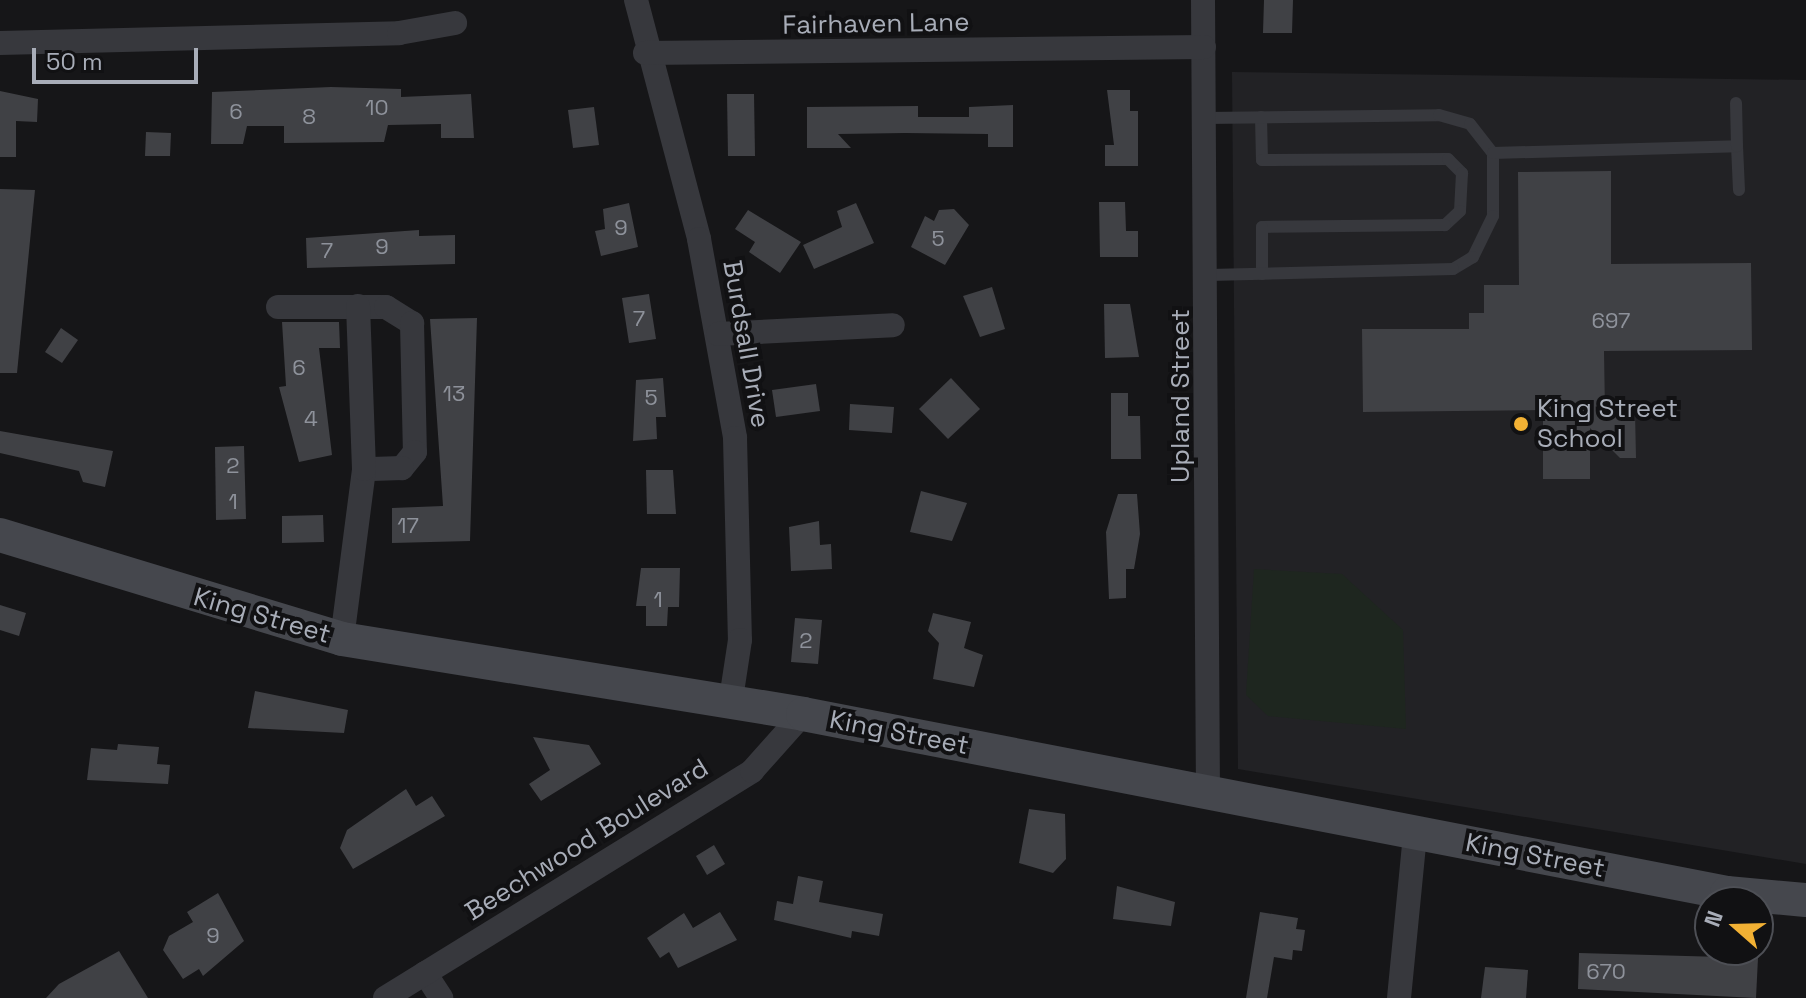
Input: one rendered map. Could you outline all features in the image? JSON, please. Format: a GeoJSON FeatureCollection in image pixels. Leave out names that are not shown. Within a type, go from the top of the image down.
{"type":"FeatureCollection","features":[{"type":"Feature","properties":{"kind":"main road","name":"King Street"},"geometry":{"type":"LineString","coordinates":[[0,535],[342,639],[730,705],[803,714],[1727,893],[1806,900]]}},
{"type":"Feature","properties":{"kind":"street","name":"Burdsall Drive"},"geometry":{"type":"LineString","coordinates":[[636,0],[645,53],[680,162],[718,334],[741,507],[740,640],[730,705]]}},
{"type":"Feature","properties":{"kind":"street","name":"Upland Street"},"geometry":{"type":"LineString","coordinates":[[1203,0],[1209,275],[1208,793]]}},
{"type":"Feature","properties":{"kind":"street"},"geometry":{"type":"LineString","coordinates":[[0,43],[399,33],[455,23]]}},
{"type":"Feature","properties":{"kind":"street","name":"Fairhaven Lane"},"geometry":{"type":"LineString","coordinates":[[645,53],[1204,47]]}},
{"type":"Feature","properties":{"kind":"street"},"geometry":{"type":"LineString","coordinates":[[342,639],[364,469],[358,306]]}},
{"type":"Feature","properties":{"kind":"street"},"geometry":{"type":"LineString","coordinates":[[278,307],[358,306],[399,311],[412,323],[416,352],[415,452],[402,468],[364,469]]}},
{"type":"Feature","properties":{"kind":"street"},"geometry":{"type":"LineString","coordinates":[[718,334],[893,325]]}},
{"type":"Feature","properties":{"kind":"street","name":"Beechwood Boulevard"},"geometry":{"type":"LineString","coordinates":[[385,998],[752,771],[803,714]]}},
{"type":"Feature","properties":{"kind":"street"},"geometry":{"type":"LineString","coordinates":[[1399,998],[1415,834]]}},
{"type":"Feature","properties":{"kind":"street"},"geometry":{"type":"LineString","coordinates":[[425,973],[441,998]]}},
{"type":"Feature","properties":{"kind":"lane"},"geometry":{"type":"LineString","coordinates":[[1736,103],[1739,190]]}},
{"type":"Feature","properties":{"kind":"lane"},"geometry":{"type":"LineString","coordinates":[[1205,118],[1439,115],[1470,124],[1493,153],[1493,216],[1473,257],[1453,269],[1209,275]]}},
{"type":"Feature","properties":{"kind":"lane"},"geometry":{"type":"LineString","coordinates":[[1261,117],[1262,160],[1448,159],[1462,173],[1460,211],[1445,225],[1262,227],[1262,274]]}},
{"type":"Feature","properties":{"kind":"lane"},"geometry":{"type":"LineString","coordinates":[[1493,153],[1737,146]]}},
{"type":"Feature","properties":{"kind":"shaded area","name":"King Street School"},"geometry":{"type":"Polygon","coordinates":[[[1232,72],[1806,80],[1806,864],[1238,769],[1232,72]]]}},
{"type":"Feature","properties":{"kind":"shaded area"},"geometry":{"type":"Polygon","coordinates":[[[1254,569],[1342,574],[1403,630],[1406,729],[1268,716],[1246,695],[1254,569]]]}},
{"type":"Feature","properties":{"kind":"building"},"geometry":{"type":"Polygon","coordinates":[[[1264,0],[1293,0],[1292,33],[1263,33],[1264,0]]]}},
{"type":"Feature","properties":{"kind":"building"},"geometry":{"type":"Polygon","coordinates":[[[331,87],[401,89],[401,97],[471,94],[474,138],[441,138],[441,124],[388,125],[384,142],[284,143],[284,126],[247,126],[243,144],[211,144],[212,92],[331,87]]]}},
{"type":"Feature","properties":{"kind":"building"},"geometry":{"type":"Polygon","coordinates":[[[1107,90],[1130,90],[1130,111],[1138,111],[1138,166],[1105,166],[1105,145],[1114,145],[1107,90]]]}},
{"type":"Feature","properties":{"kind":"building"},"geometry":{"type":"Polygon","coordinates":[[[0,91],[38,99],[37,122],[16,121],[16,157],[0,157],[0,91]]]}},
{"type":"Feature","properties":{"kind":"building"},"geometry":{"type":"Polygon","coordinates":[[[727,94],[754,94],[755,156],[728,156],[727,94]]]}},
{"type":"Feature","properties":{"kind":"building"},"geometry":{"type":"Polygon","coordinates":[[[1013,105],[1013,147],[988,147],[988,134],[905,133],[838,134],[851,148],[807,148],[807,107],[918,106],[918,117],[969,117],[969,107],[1013,105]]]}},
{"type":"Feature","properties":{"kind":"building"},"geometry":{"type":"Polygon","coordinates":[[[594,107],[599,145],[573,148],[568,110],[594,107]]]}},
{"type":"Feature","properties":{"kind":"building"},"geometry":{"type":"Polygon","coordinates":[[[146,132],[171,133],[170,156],[145,156],[146,132]]]}},
{"type":"Feature","properties":{"kind":"building"},"geometry":{"type":"Polygon","coordinates":[[[1611,171],[1611,264],[1751,263],[1752,350],[1604,351],[1605,412],[1635,412],[1636,458],[1620,458],[1590,428],[1590,479],[1543,479],[1543,410],[1363,412],[1362,329],[1469,329],[1469,313],[1484,313],[1484,285],[1519,285],[1518,172],[1611,171]]]}},
{"type":"Feature","properties":{"kind":"building"},"geometry":{"type":"Polygon","coordinates":[[[0,189],[35,190],[17,373],[0,373],[0,189]]]}},
{"type":"Feature","properties":{"kind":"building"},"geometry":{"type":"Polygon","coordinates":[[[1099,202],[1125,202],[1126,231],[1138,231],[1138,257],[1100,257],[1099,202]]]}},
{"type":"Feature","properties":{"kind":"building"},"geometry":{"type":"Polygon","coordinates":[[[629,203],[638,247],[601,256],[595,231],[605,229],[603,209],[629,203]]]}},
{"type":"Feature","properties":{"kind":"building"},"geometry":{"type":"Polygon","coordinates":[[[856,203],[874,243],[814,269],[803,245],[842,227],[837,211],[856,203]]]}},
{"type":"Feature","properties":{"kind":"building"},"geometry":{"type":"Polygon","coordinates":[[[954,209],[969,225],[945,265],[911,247],[925,216],[934,221],[939,210],[954,209]]]}},
{"type":"Feature","properties":{"kind":"building"},"geometry":{"type":"Polygon","coordinates":[[[748,210],[801,242],[780,273],[749,252],[755,242],[735,229],[748,210]]]}},
{"type":"Feature","properties":{"kind":"building"},"geometry":{"type":"Polygon","coordinates":[[[419,230],[419,236],[455,235],[455,264],[307,268],[306,238],[419,230]]]}},
{"type":"Feature","properties":{"kind":"building"},"geometry":{"type":"Polygon","coordinates":[[[992,287],[1005,329],[980,337],[963,296],[992,287]]]}},
{"type":"Feature","properties":{"kind":"building"},"geometry":{"type":"Polygon","coordinates":[[[649,294],[656,339],[629,343],[622,298],[649,294]]]}},
{"type":"Feature","properties":{"kind":"building"},"geometry":{"type":"Polygon","coordinates":[[[1104,304],[1130,304],[1139,357],[1105,358],[1104,304]]]}},
{"type":"Feature","properties":{"kind":"building"},"geometry":{"type":"Polygon","coordinates":[[[477,318],[470,541],[392,543],[392,508],[443,506],[430,319],[477,318]]]}},
{"type":"Feature","properties":{"kind":"building"},"geometry":{"type":"Polygon","coordinates":[[[282,322],[339,322],[340,348],[319,348],[332,455],[299,462],[279,387],[286,386],[282,322]]]}},
{"type":"Feature","properties":{"kind":"building"},"geometry":{"type":"Polygon","coordinates":[[[61,328],[78,340],[62,363],[45,352],[61,328]]]}},
{"type":"Feature","properties":{"kind":"building"},"geometry":{"type":"Polygon","coordinates":[[[663,378],[666,417],[656,417],[657,439],[633,441],[636,380],[663,378]]]}},
{"type":"Feature","properties":{"kind":"building"},"geometry":{"type":"Polygon","coordinates":[[[951,378],[980,409],[948,439],[919,409],[951,378]]]}},
{"type":"Feature","properties":{"kind":"building"},"geometry":{"type":"Polygon","coordinates":[[[816,384],[820,411],[776,417],[772,390],[816,384]]]}},
{"type":"Feature","properties":{"kind":"building"},"geometry":{"type":"Polygon","coordinates":[[[1111,393],[1128,393],[1128,416],[1140,416],[1141,459],[1111,459],[1111,393]]]}},
{"type":"Feature","properties":{"kind":"building"},"geometry":{"type":"Polygon","coordinates":[[[850,404],[894,407],[892,433],[849,430],[850,404]]]}},
{"type":"Feature","properties":{"kind":"building"},"geometry":{"type":"Polygon","coordinates":[[[0,431],[113,451],[105,487],[83,482],[79,471],[0,453],[0,431]]]}},
{"type":"Feature","properties":{"kind":"building"},"geometry":{"type":"Polygon","coordinates":[[[244,446],[246,519],[216,520],[215,447],[244,446]]]}},
{"type":"Feature","properties":{"kind":"building"},"geometry":{"type":"Polygon","coordinates":[[[646,470],[673,470],[676,514],[647,514],[646,470]]]}},
{"type":"Feature","properties":{"kind":"building"},"geometry":{"type":"Polygon","coordinates":[[[921,491],[967,503],[952,541],[910,532],[921,491]]]}},
{"type":"Feature","properties":{"kind":"building"},"geometry":{"type":"Polygon","coordinates":[[[1118,494],[1137,494],[1140,534],[1134,569],[1126,569],[1126,598],[1109,599],[1106,532],[1118,494]]]}},
{"type":"Feature","properties":{"kind":"building"},"geometry":{"type":"Polygon","coordinates":[[[323,515],[324,542],[282,543],[282,516],[323,515]]]}},
{"type":"Feature","properties":{"kind":"building"},"geometry":{"type":"Polygon","coordinates":[[[819,521],[820,545],[831,544],[832,569],[791,571],[789,527],[819,521]]]}},
{"type":"Feature","properties":{"kind":"building"},"geometry":{"type":"Polygon","coordinates":[[[641,568],[680,568],[679,607],[668,607],[667,626],[646,626],[646,606],[636,606],[641,568]]]}},
{"type":"Feature","properties":{"kind":"building"},"geometry":{"type":"Polygon","coordinates":[[[0,605],[26,613],[19,636],[0,630],[0,605]]]}},
{"type":"Feature","properties":{"kind":"building"},"geometry":{"type":"Polygon","coordinates":[[[933,613],[971,622],[964,648],[983,655],[974,687],[933,679],[939,643],[928,631],[933,613]]]}},
{"type":"Feature","properties":{"kind":"building"},"geometry":{"type":"Polygon","coordinates":[[[795,618],[822,620],[818,664],[791,662],[795,618]]]}},
{"type":"Feature","properties":{"kind":"building"},"geometry":{"type":"Polygon","coordinates":[[[255,691],[348,710],[344,733],[248,728],[255,691]]]}},
{"type":"Feature","properties":{"kind":"building"},"geometry":{"type":"Polygon","coordinates":[[[533,737],[589,745],[601,764],[541,801],[529,784],[550,770],[533,737]]]}},
{"type":"Feature","properties":{"kind":"building"},"geometry":{"type":"Polygon","coordinates":[[[118,744],[159,747],[157,764],[170,765],[168,784],[87,780],[91,748],[117,750],[118,744]]]}},
{"type":"Feature","properties":{"kind":"building"},"geometry":{"type":"Polygon","coordinates":[[[406,789],[416,806],[432,796],[445,816],[353,869],[340,848],[347,830],[406,789]]]}},
{"type":"Feature","properties":{"kind":"building"},"geometry":{"type":"Polygon","coordinates":[[[1029,809],[1065,814],[1066,859],[1053,873],[1019,863],[1029,809]]]}},
{"type":"Feature","properties":{"kind":"building"},"geometry":{"type":"Polygon","coordinates":[[[714,845],[725,864],[707,875],[696,856],[714,845]]]}},
{"type":"Feature","properties":{"kind":"building"},"geometry":{"type":"Polygon","coordinates":[[[798,876],[823,881],[819,902],[883,914],[879,936],[852,931],[851,938],[774,920],[777,901],[793,904],[798,876]]]}},
{"type":"Feature","properties":{"kind":"building"},"geometry":{"type":"Polygon","coordinates":[[[1117,886],[1175,902],[1171,926],[1113,919],[1117,886]]]}},
{"type":"Feature","properties":{"kind":"building"},"geometry":{"type":"Polygon","coordinates":[[[218,893],[244,941],[203,976],[199,969],[183,979],[163,950],[169,936],[193,922],[187,912],[218,893]]]}},
{"type":"Feature","properties":{"kind":"building"},"geometry":{"type":"Polygon","coordinates":[[[720,912],[737,940],[678,968],[669,952],[660,958],[647,938],[684,913],[693,928],[720,912]]]}},
{"type":"Feature","properties":{"kind":"building"},"geometry":{"type":"Polygon","coordinates":[[[1260,912],[1298,918],[1296,929],[1305,930],[1302,951],[1293,950],[1292,960],[1274,957],[1267,998],[1246,998],[1260,912]]]}},
{"type":"Feature","properties":{"kind":"building"},"geometry":{"type":"Polygon","coordinates":[[[119,951],[148,998],[46,998],[59,984],[119,951]]]}},
{"type":"Feature","properties":{"kind":"building"},"geometry":{"type":"Polygon","coordinates":[[[1579,953],[1694,956],[1694,966],[1758,966],[1756,998],[1578,989],[1579,953]]]}},
{"type":"Feature","properties":{"kind":"building"},"geometry":{"type":"Polygon","coordinates":[[[1485,967],[1528,970],[1526,998],[1481,998],[1485,967]]]}},
{"type":"Feature","properties":{"kind":"place","name":"King Street School"},"geometry":{"type":"Point","coordinates":[1521,424]}}]}
